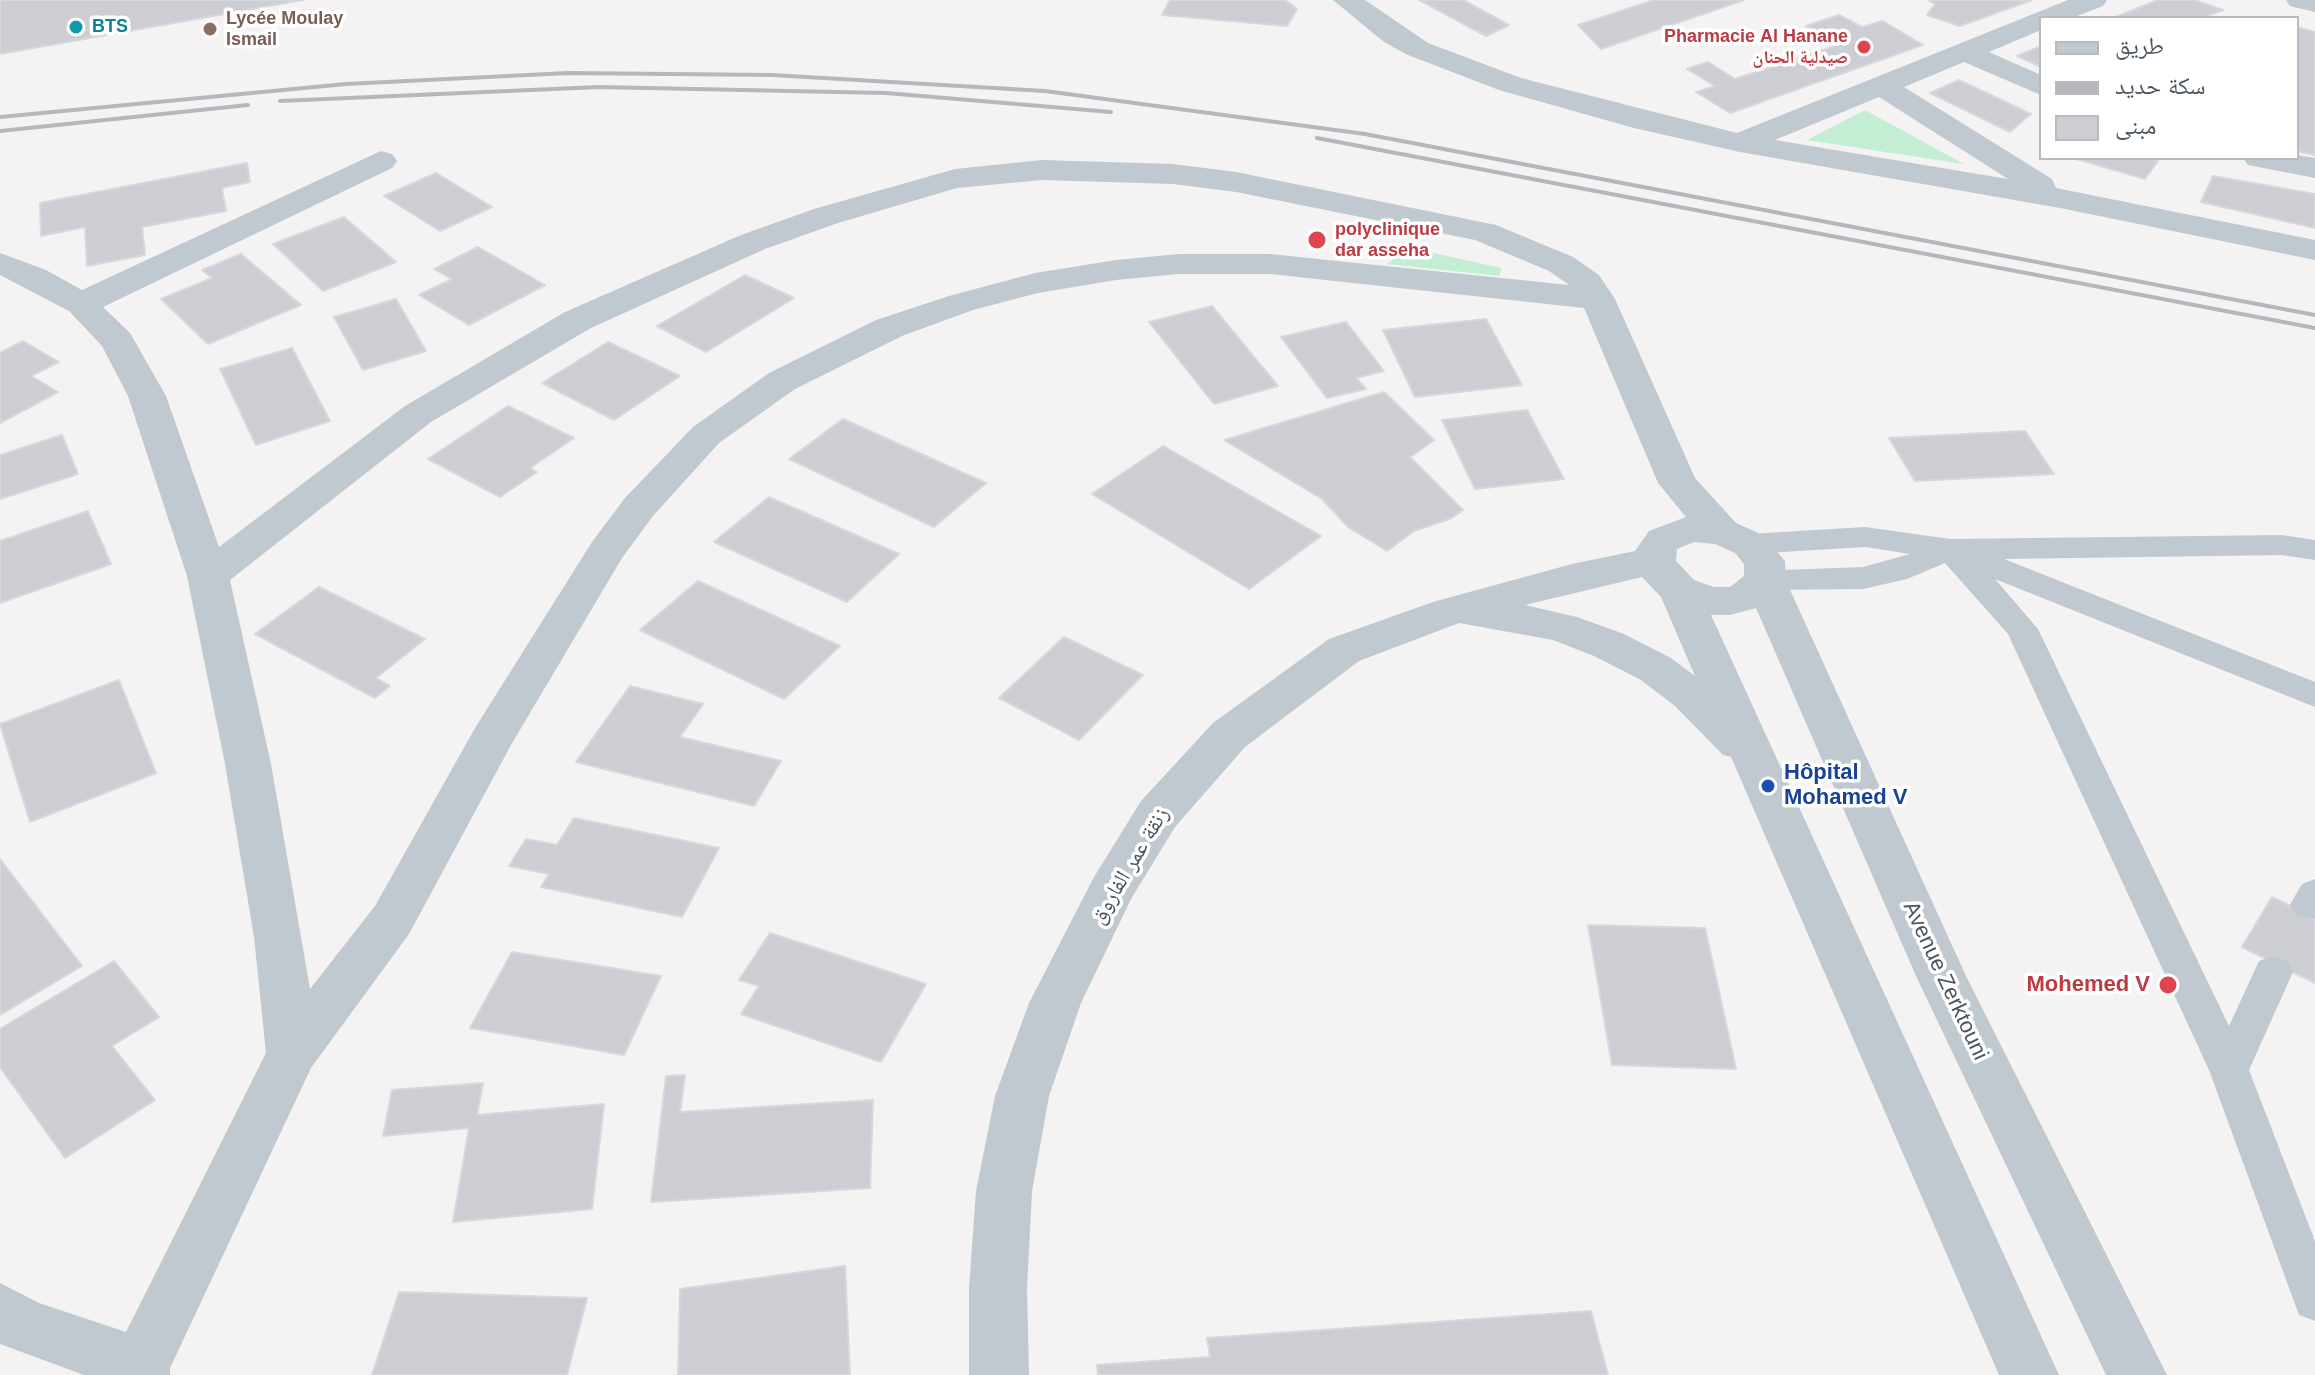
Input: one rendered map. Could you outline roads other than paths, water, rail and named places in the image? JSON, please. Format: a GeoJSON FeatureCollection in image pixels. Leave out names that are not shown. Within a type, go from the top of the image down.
{"type":"FeatureCollection","features":[{"type":"Feature","properties":{"kind":"street"},"geometry":{"type":"LineString","coordinates":[[1347,0],[1394,36],[1457,65],[1557,98],[1740,143],[2060,198],[2315,250]]}},
{"type":"Feature","properties":{"kind":"street"},"geometry":{"type":"LineString","coordinates":[[2052,16],[2093,0]]}},
{"type":"Feature","properties":{"kind":"street"},"geometry":{"type":"LineString","coordinates":[[2300,0],[2315,4]]}},
{"type":"Feature","properties":{"kind":"street"},"geometry":{"type":"LineString","coordinates":[[1740,143],[2039,21]]}},
{"type":"Feature","properties":{"kind":"street"},"geometry":{"type":"LineString","coordinates":[[1964,51],[2039,85]]}},
{"type":"Feature","properties":{"kind":"street"},"geometry":{"type":"LineString","coordinates":[[1880,85],[2060,198]]}},
{"type":"Feature","properties":{"kind":"street"},"geometry":{"type":"LineString","coordinates":[[2270,160],[2315,168]]}},
{"type":"Feature","properties":{"kind":"street"},"geometry":{"type":"LineString","coordinates":[[81,304],[381,161]]}},
{"type":"Feature","properties":{"kind":"street"},"geometry":{"type":"LineString","coordinates":[[208,576],[418,414],[578,320],[753,242],[955,179],[1042,170],[1105,170],[1236,182],[1484,232],[1561,264],[1587,282],[1598,299],[1678,483],[1680,517],[1670,561],[2029,1375]]}},
{"type":"Feature","properties":{"kind":"street"},"geometry":{"type":"LineString","coordinates":[[0,263],[34,277],[81,304],[117,341],[147,396],[208,576],[248,764],[279,937],[292,1053]]}},
{"type":"Feature","properties":{"kind":"street"},"geometry":{"type":"LineString","coordinates":[[0,1311],[22,1325],[140,1370],[292,1053],[392,920],[491,740],[614,540],[639,507],[706,435],[782,381],[889,328],[961,303],[1035,283],[1116,270],[1179,264],[1270,264],[1598,299]]}},
{"type":"Feature","properties":{"kind":"street","name":"Avenue Zerktouni"},"geometry":{"type":"LineString","coordinates":[[1678,483],[1750,559],[1941,976],[2137,1375]]}},
{"type":"Feature","properties":{"kind":"street","name":"زنقة عمر الفاروق"},"geometry":{"type":"LineString","coordinates":[[999,1375],[998,1288],[1004,1191],[1022,1096],[1055,1003],[1111,891],[1158,814],[1229,735],[1344,650],[1396,628],[1572,578],[1670,561],[1705,529],[1750,559]]}},
{"type":"Feature","properties":{"kind":"street"},"geometry":{"type":"LineString","coordinates":[[1670,561],[1712,601],[1730,601],[1746,597],[1750,559]]}},
{"type":"Feature","properties":{"kind":"street"},"geometry":{"type":"LineString","coordinates":[[1448,612],[1535,621],[1562,627],[1609,645],[1656,669],[1691,695],[1760,767]]}},
{"type":"Feature","properties":{"kind":"lane"},"geometry":{"type":"LineString","coordinates":[[1750,559],[1863,578],[1896,572],[1950,549],[2282,545],[2315,550]]}},
{"type":"Feature","properties":{"kind":"lane"},"geometry":{"type":"LineString","coordinates":[[1950,549],[2315,695]]}},
{"type":"Feature","properties":{"kind":"lane"},"geometry":{"type":"LineString","coordinates":[[1950,549],[2022,629],[2229,1070],[2315,1300]]}},
{"type":"Feature","properties":{"kind":"lane"},"geometry":{"type":"LineString","coordinates":[[2229,1070],[2273,972]]}},
{"type":"Feature","properties":{"kind":"railway"},"geometry":{"type":"LineString","coordinates":[[0,117],[346,84],[568,73],[772,75],[1045,91],[1365,134],[2315,315]]}},
{"type":"Feature","properties":{"kind":"railway"},"geometry":{"type":"LineString","coordinates":[[280,101],[599,87],[886,93],[1111,112]]}},
{"type":"Feature","properties":{"kind":"railway"},"geometry":{"type":"LineString","coordinates":[[0,131],[248,105]]}},
{"type":"Feature","properties":{"kind":"railway"},"geometry":{"type":"LineString","coordinates":[[1317,138],[2315,328]]}},
{"type":"Feature","properties":{"kind":"place","name":"BTS"},"geometry":{"type":"Point","coordinates":[76,27]}},
{"type":"Feature","properties":{"kind":"place","name":"Lycée Moulay Ismail"},"geometry":{"type":"Point","coordinates":[210,29]}},
{"type":"Feature","properties":{"kind":"place","name":"Pharmacie Al Hanane صيدلية الحنان"},"geometry":{"type":"Point","coordinates":[1864,47]}},
{"type":"Feature","properties":{"kind":"place","name":"polyclinique dar asseha"},"geometry":{"type":"Point","coordinates":[1317,240]}},
{"type":"Feature","properties":{"kind":"place","name":"Hôpital Mohamed V"},"geometry":{"type":"Point","coordinates":[1768,786]}},
{"type":"Feature","properties":{"kind":"place","name":"Mohemed V"},"geometry":{"type":"Point","coordinates":[2168,985]}}]}
